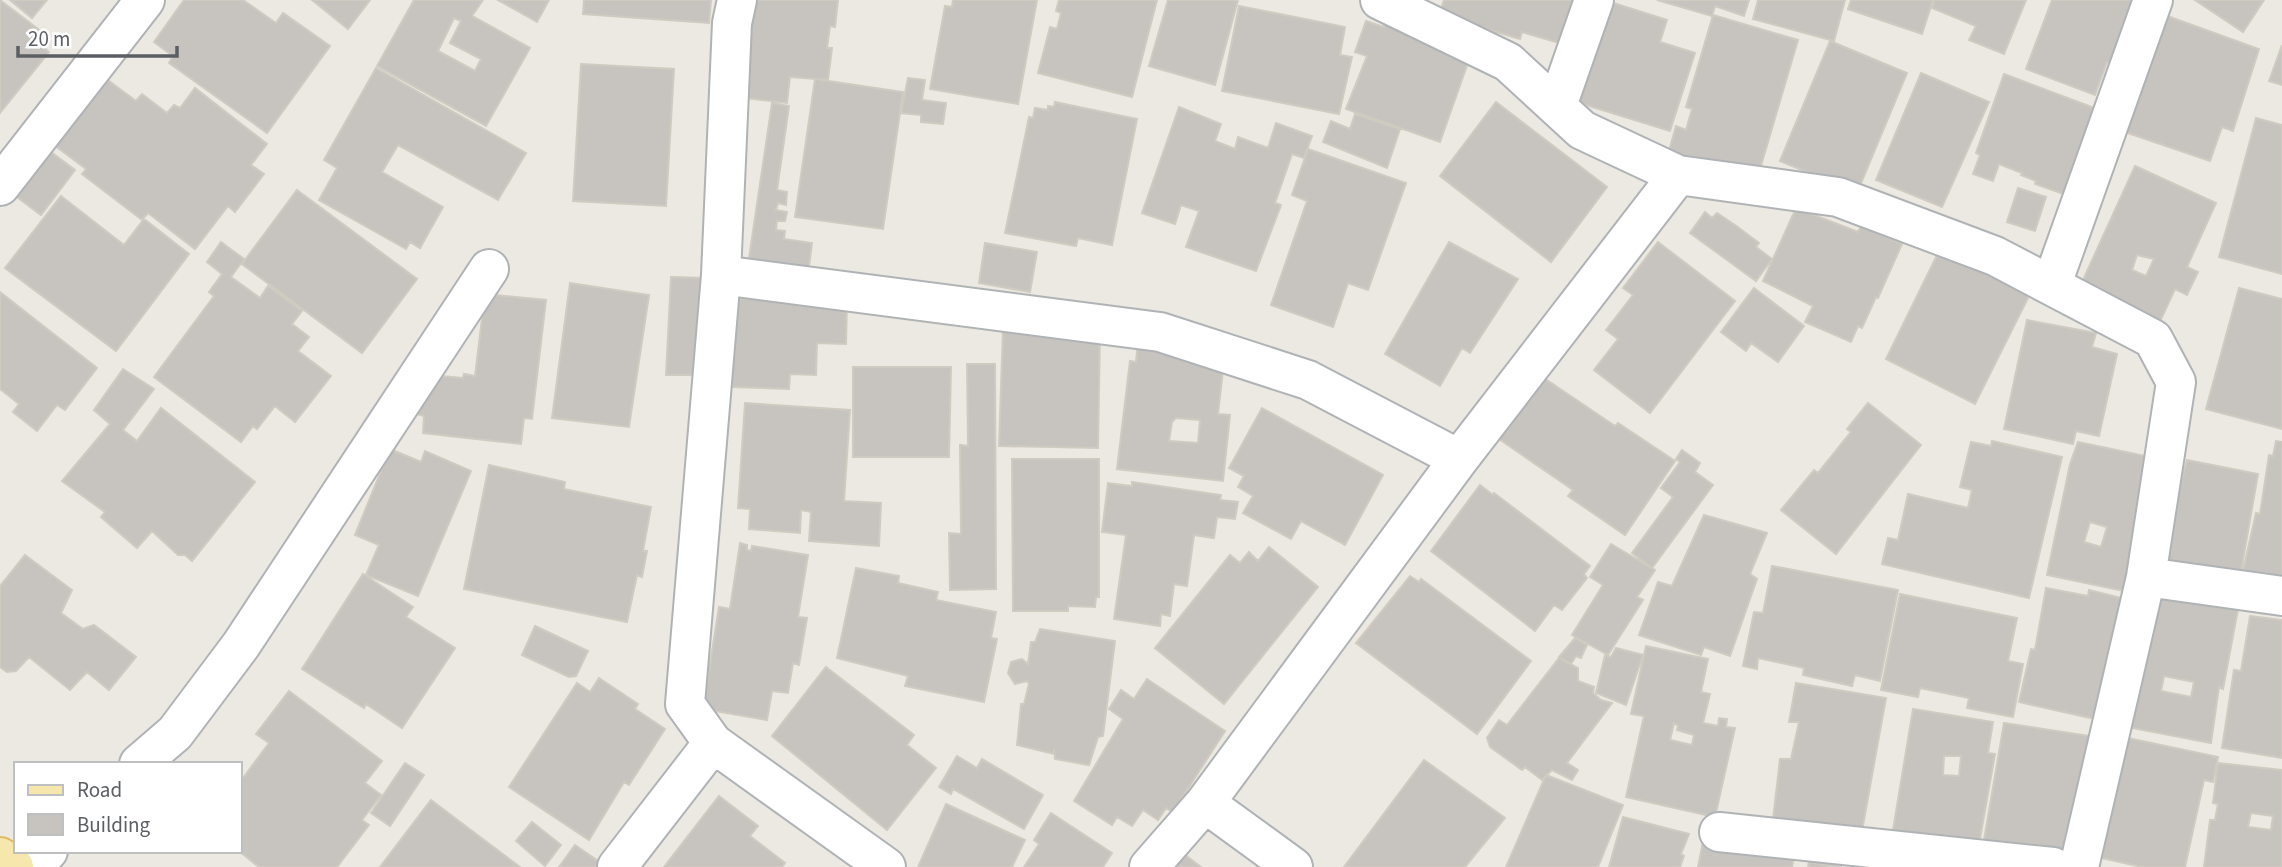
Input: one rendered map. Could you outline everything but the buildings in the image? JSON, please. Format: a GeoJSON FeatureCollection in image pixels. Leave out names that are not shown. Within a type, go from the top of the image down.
{"type":"FeatureCollection","features":[{"type":"Feature","properties":{"kind":"main road"},"geometry":{"type":"LineString","coordinates":[[0,857],[14,867]]}},
{"type":"Feature","properties":{"kind":"street"},"geometry":{"type":"LineString","coordinates":[[737,0],[732,23],[721,275],[685,704],[713,743],[886,867]]}},
{"type":"Feature","properties":{"kind":"street"},"geometry":{"type":"LineString","coordinates":[[1380,0],[1508,62],[1583,130],[1678,175],[1838,197],[1995,256],[2153,339],[2176,382],[2146,577],[2079,867]]}},
{"type":"Feature","properties":{"kind":"street"},"geometry":{"type":"LineString","coordinates":[[1557,106],[1594,0]]}},
{"type":"Feature","properties":{"kind":"street"},"geometry":{"type":"LineString","coordinates":[[2052,285],[2153,0]]}},
{"type":"Feature","properties":{"kind":"street"},"geometry":{"type":"LineString","coordinates":[[0,186],[127,6]]}},
{"type":"Feature","properties":{"kind":"street"},"geometry":{"type":"LineString","coordinates":[[1149,867],[1205,803],[1459,459],[1678,175]]}},
{"type":"Feature","properties":{"kind":"street"},"geometry":{"type":"LineString","coordinates":[[141,762],[175,733],[241,645],[489,269]]}},
{"type":"Feature","properties":{"kind":"street"},"geometry":{"type":"LineString","coordinates":[[721,275],[1160,332],[1308,380],[1459,459]]}},
{"type":"Feature","properties":{"kind":"street"},"geometry":{"type":"LineString","coordinates":[[2146,577],[2282,596]]}},
{"type":"Feature","properties":{"kind":"street"},"geometry":{"type":"LineString","coordinates":[[617,867],[713,743]]}},
{"type":"Feature","properties":{"kind":"street"},"geometry":{"type":"LineString","coordinates":[[1205,803],[1293,867]]}},
{"type":"Feature","properties":{"kind":"street"},"geometry":{"type":"LineString","coordinates":[[1719,832],[2053,867]]}},
{"type":"Feature","properties":{"kind":"street"},"geometry":{"type":"LineString","coordinates":[[33,867],[46,853]]}}]}
